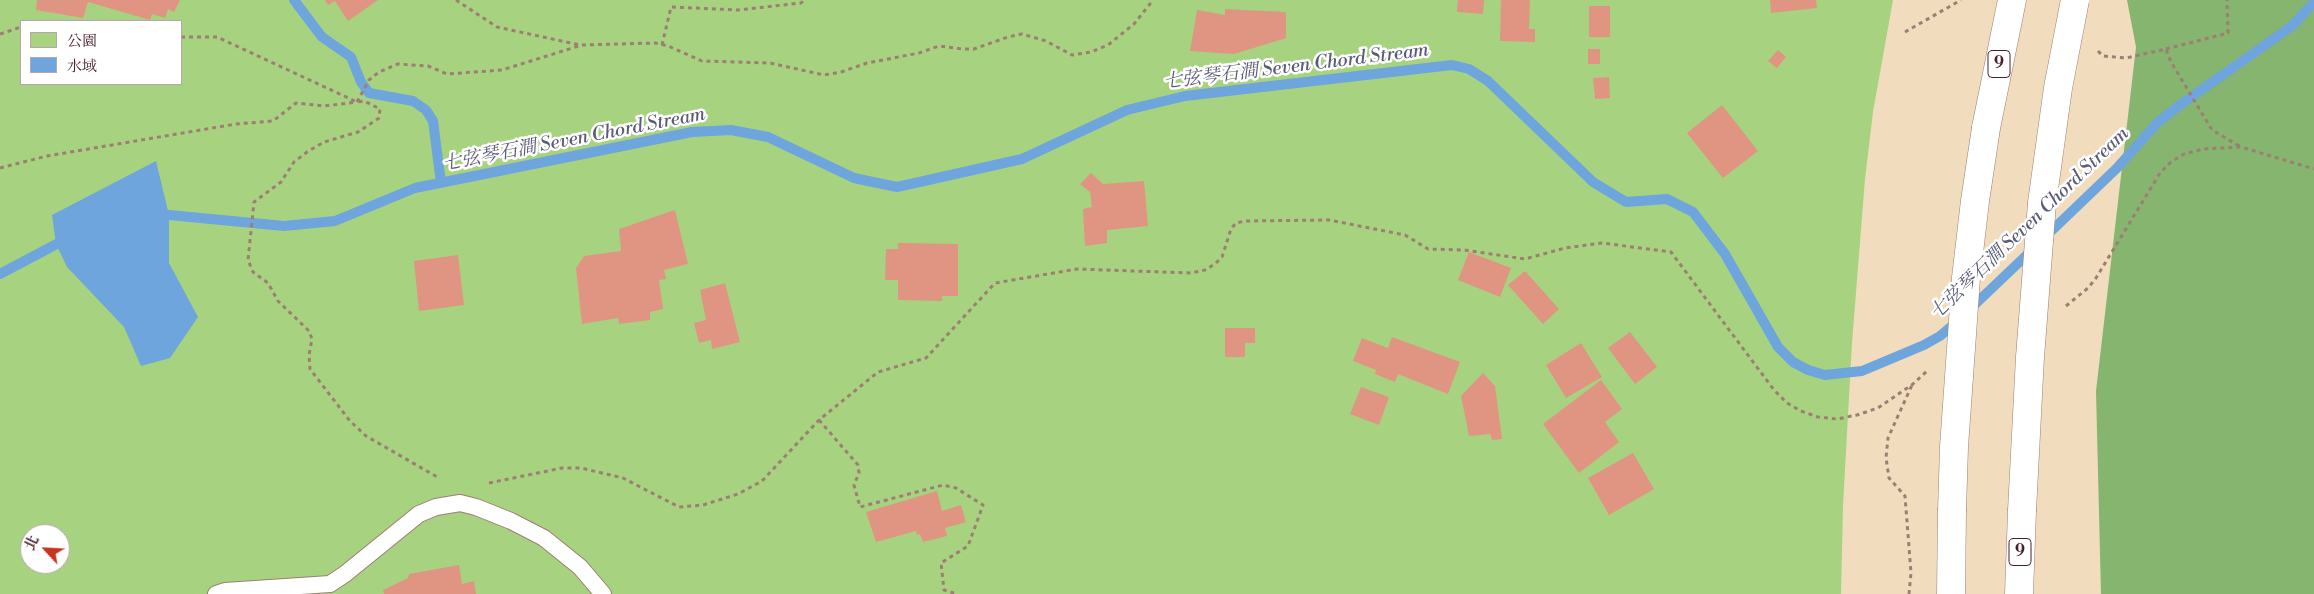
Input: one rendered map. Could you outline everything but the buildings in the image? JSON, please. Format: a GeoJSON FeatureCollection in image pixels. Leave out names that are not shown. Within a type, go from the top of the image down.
{"type":"FeatureCollection","features":[{"type":"Feature","properties":{"kind":"highway","name":"9"},"geometry":{"type":"LineString","coordinates":[[1951,594],[1952,511],[1960,360],[1974,201],[2012,0]]}},
{"type":"Feature","properties":{"kind":"highway","name":"9"},"geometry":{"type":"LineString","coordinates":[[2019,594],[2030,357],[2042,203],[2058,88],[2075,0]]}},
{"type":"Feature","properties":{"kind":"lane"},"geometry":{"type":"LineString","coordinates":[[216,594],[225,591],[330,584],[419,514],[436,507],[460,503],[476,507],[511,521],[544,538],[580,567],[603,594]]}},
{"type":"Feature","properties":{"kind":"path"},"geometry":{"type":"LineString","coordinates":[[456,0],[497,27],[582,45],[662,44],[702,61],[770,63],[824,75],[841,72],[866,63],[919,53],[939,46],[962,49],[974,48],[1017,35],[1026,35],[1046,41],[1072,55],[1091,52],[1108,45],[1134,24],[1153,0]]}},
{"type":"Feature","properties":{"kind":"path"},"geometry":{"type":"LineString","coordinates":[[662,44],[671,7],[738,10],[801,3],[804,0]]}},
{"type":"Feature","properties":{"kind":"path"},"geometry":{"type":"LineString","coordinates":[[1905,32],[1961,0]]}},
{"type":"Feature","properties":{"kind":"path"},"geometry":{"type":"LineString","coordinates":[[2096,50],[2103,56],[2114,59],[2126,58],[2228,33],[2227,0]]}},
{"type":"Feature","properties":{"kind":"path"},"geometry":{"type":"LineString","coordinates":[[0,34],[20,27]]}},
{"type":"Feature","properties":{"kind":"path"},"geometry":{"type":"LineString","coordinates":[[182,36],[217,37],[357,102]]}},
{"type":"Feature","properties":{"kind":"path"},"geometry":{"type":"LineString","coordinates":[[357,102],[369,80],[379,72],[398,64],[428,66],[446,74],[502,70],[582,45]]}},
{"type":"Feature","properties":{"kind":"path"},"geometry":{"type":"LineString","coordinates":[[2166,49],[2171,62],[2212,130],[2241,148],[2314,169]]}},
{"type":"Feature","properties":{"kind":"path"},"geometry":{"type":"LineString","coordinates":[[0,168],[47,156],[236,124],[273,121],[296,103],[324,106],[364,101],[378,107],[381,112],[379,118],[358,132],[324,142],[308,152],[294,162],[281,182],[254,202],[248,260],[253,272],[268,283],[278,300],[309,331],[312,339],[308,362],[310,369],[350,422],[366,436],[441,480]]}},
{"type":"Feature","properties":{"kind":"path"},"geometry":{"type":"LineString","coordinates":[[2060,308],[2077,297],[2096,278],[2160,173],[2171,162],[2184,154],[2203,149],[2241,148]]}},
{"type":"Feature","properties":{"kind":"path"},"geometry":{"type":"LineString","coordinates":[[484,484],[562,468],[581,468],[623,478],[679,507],[702,505],[738,494],[762,481],[819,420],[878,372],[926,358],[995,283],[1077,269],[1191,273],[1206,270],[1222,257],[1231,229],[1236,223],[1245,221],[1329,220],[1405,235],[1428,249],[1464,250],[1525,259],[1565,248],[1602,243],[1671,252],[1774,390],[1787,403],[1801,411],[1818,417],[1837,419],[1878,408],[1913,384],[1933,365]]}},
{"type":"Feature","properties":{"kind":"path"},"geometry":{"type":"LineString","coordinates":[[1909,594],[1911,572],[1906,496],[1889,478],[1886,458],[1888,438],[1913,384]]}},
{"type":"Feature","properties":{"kind":"path"},"geometry":{"type":"LineString","coordinates":[[819,420],[858,465],[859,473],[854,485],[860,507],[943,484],[956,488],[983,505],[968,546],[941,564],[944,590],[957,594]]}},
{"type":"Feature","properties":{"kind":"green space"},"geometry":{"type":"Polygon","coordinates":[[[0,0],[1893,0],[1873,112],[1865,179],[1852,343],[1843,506],[1841,594],[0,594],[0,0]]]}},
{"type":"Feature","properties":{"kind":"green space"},"geometry":{"type":"Polygon","coordinates":[[[2127,0],[2314,0],[2314,594],[2101,594],[2096,391],[2136,47],[2127,0]]]}},
{"type":"Feature","properties":{"kind":"water"},"geometry":{"type":"Polygon","coordinates":[[[156,161],[169,215],[169,263],[198,317],[170,358],[141,366],[124,327],[67,267],[56,244],[52,215],[156,161]]]}},
{"type":"Feature","properties":{"kind":"waterway"},"geometry":{"type":"LineString","coordinates":[[294,0],[322,37],[351,57],[361,82],[369,93],[413,101],[426,110],[433,121],[441,183]]}},
{"type":"Feature","properties":{"kind":"waterway","name":"七弦琴石澗 Seven Chord Stream"},"geometry":{"type":"LineString","coordinates":[[2045,237],[2117,168],[2157,123],[2292,26],[2314,2]]}},
{"type":"Feature","properties":{"kind":"waterway","name":"七弦琴石澗 Seven Chord Stream"},"geometry":{"type":"LineString","coordinates":[[156,217],[169,215],[284,226],[335,221],[415,188],[692,132],[731,130],[768,137],[854,178],[897,187],[1022,159],[1127,110],[1185,96],[1452,65],[1469,69],[1488,81],[1593,182],[1626,202],[1667,199],[1693,212],[1725,254],[1778,347],[1793,362],[1808,370],[1825,375],[1862,371],[1924,345],[1940,336],[1959,320]]}},
{"type":"Feature","properties":{"kind":"waterway","name":"七弦琴石澗 Seven Chord Stream"},"geometry":{"type":"LineString","coordinates":[[0,274],[68,238]]}},
{"type":"Feature","properties":{"kind":"waterway","name":"七弦琴石澗 Seven Chord Stream"},"geometry":{"type":"LineString","coordinates":[[1969,310],[2033,249]]}}]}
